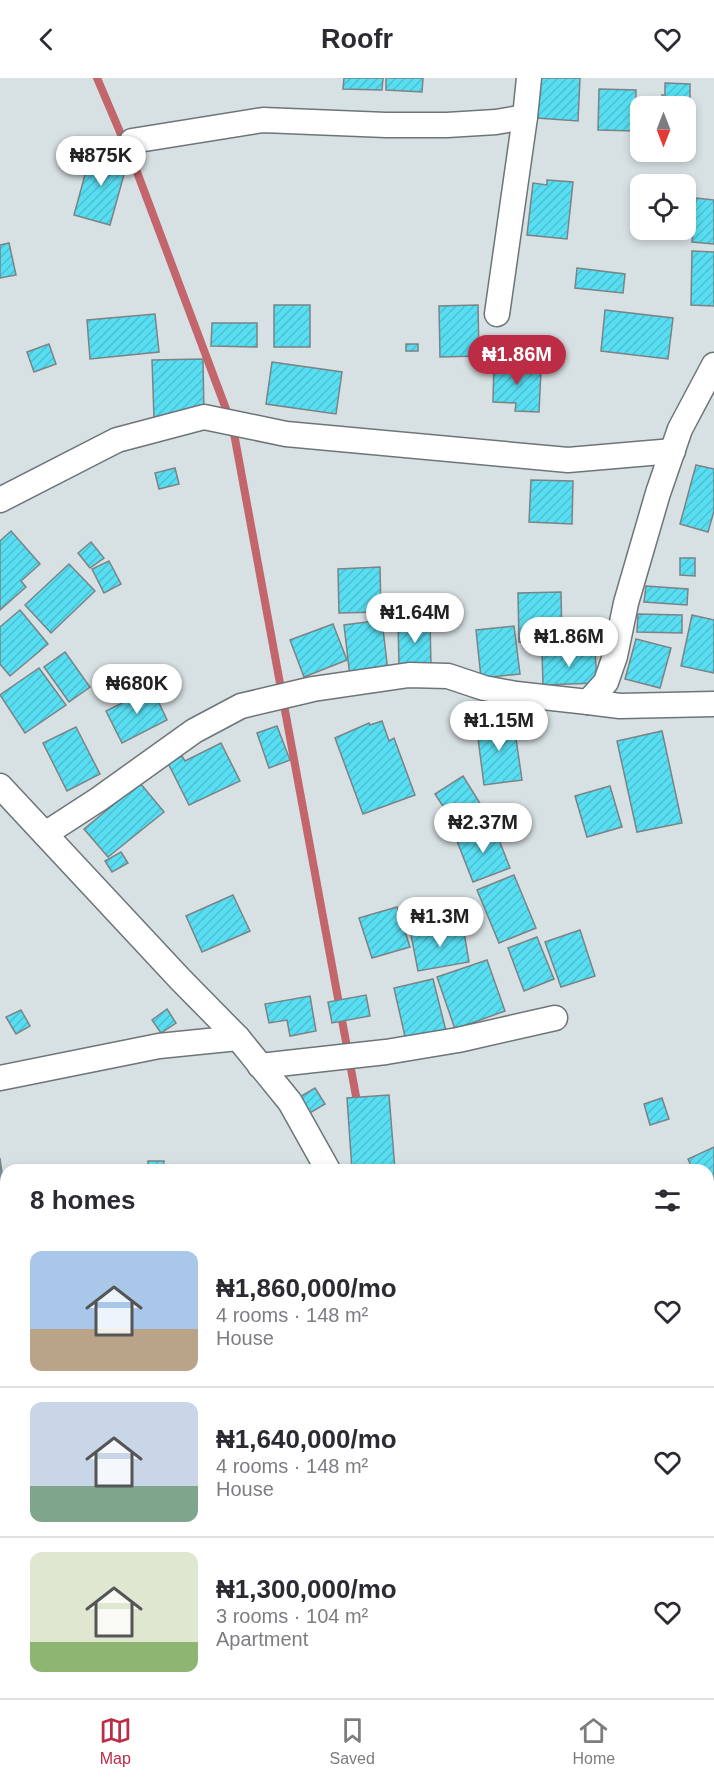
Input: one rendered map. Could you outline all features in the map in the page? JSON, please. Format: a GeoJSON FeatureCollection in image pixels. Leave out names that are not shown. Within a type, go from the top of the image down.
{"type":"FeatureCollection","features":[{"type":"Feature","properties":{"kind":"street"},"geometry":{"type":"LineString","coordinates":[[497,314],[529,78]]}},
{"type":"Feature","properties":{"kind":"street"},"geometry":{"type":"LineString","coordinates":[[132,141],[263,120],[437,125],[495,122],[525,117]]}},
{"type":"Feature","properties":{"kind":"street"},"geometry":{"type":"LineString","coordinates":[[588,702],[606,682],[658,493],[680,429],[714,365]]}},
{"type":"Feature","properties":{"kind":"street"},"geometry":{"type":"LineString","coordinates":[[0,500],[117,440],[204,417],[286,434],[568,460],[673,450]]}},
{"type":"Feature","properties":{"kind":"street"},"geometry":{"type":"LineString","coordinates":[[45,834],[99,799],[194,731],[241,706],[302,691],[409,675],[428,675],[448,676],[484,688],[516,694],[620,706],[714,704]]}},
{"type":"Feature","properties":{"kind":"street"},"geometry":{"type":"LineString","coordinates":[[0,786],[238,1038],[290,1102],[325,1164]]}},
{"type":"Feature","properties":{"kind":"street"},"geometry":{"type":"LineString","coordinates":[[260,1065],[386,1052],[458,1040],[555,1018]]}},
{"type":"Feature","properties":{"kind":"street"},"geometry":{"type":"LineString","coordinates":[[0,1078],[159,1046],[238,1038]]}},
{"type":"Feature","properties":{"kind":"building"},"geometry":{"type":"Polygon","coordinates":[[[344,78],[383,78],[382,90],[343,89],[344,78]]]}},
{"type":"Feature","properties":{"kind":"building"},"geometry":{"type":"Polygon","coordinates":[[[386,78],[423,78],[422,92],[386,90],[386,78]]]}},
{"type":"Feature","properties":{"kind":"building"},"geometry":{"type":"Polygon","coordinates":[[[539,78],[580,78],[578,121],[537,118],[539,78]]]}},
{"type":"Feature","properties":{"kind":"building"},"geometry":{"type":"Polygon","coordinates":[[[665,83],[690,84],[690,96],[662,96],[665,95],[665,83]]]}},
{"type":"Feature","properties":{"kind":"building"},"geometry":{"type":"Polygon","coordinates":[[[599,89],[636,90],[636,96],[630,96],[630,131],[598,130],[599,89]]]}},
{"type":"Feature","properties":{"kind":"building"},"geometry":{"type":"Polygon","coordinates":[[[92,149],[128,160],[110,225],[74,215],[92,149]]]}},
{"type":"Feature","properties":{"kind":"building"},"geometry":{"type":"Polygon","coordinates":[[[547,180],[573,182],[567,239],[527,235],[533,183],[547,185],[547,180]]]}},
{"type":"Feature","properties":{"kind":"building"},"geometry":{"type":"Polygon","coordinates":[[[696,198],[714,200],[714,244],[692,242],[696,240],[696,198]]]}},
{"type":"Feature","properties":{"kind":"building"},"geometry":{"type":"Polygon","coordinates":[[[9,243],[16,275],[0,278],[0,245],[9,243]]]}},
{"type":"Feature","properties":{"kind":"building"},"geometry":{"type":"Polygon","coordinates":[[[692,251],[714,252],[714,306],[691,305],[692,251]]]}},
{"type":"Feature","properties":{"kind":"building"},"geometry":{"type":"Polygon","coordinates":[[[577,268],[625,274],[623,293],[575,288],[577,268]]]}},
{"type":"Feature","properties":{"kind":"building"},"geometry":{"type":"Polygon","coordinates":[[[274,305],[310,305],[310,347],[274,347],[274,305]]]}},
{"type":"Feature","properties":{"kind":"building"},"geometry":{"type":"Polygon","coordinates":[[[478,305],[479,356],[440,357],[439,306],[478,305]]]}},
{"type":"Feature","properties":{"kind":"building"},"geometry":{"type":"Polygon","coordinates":[[[605,310],[673,318],[668,359],[601,351],[605,310]]]}},
{"type":"Feature","properties":{"kind":"building"},"geometry":{"type":"Polygon","coordinates":[[[155,314],[159,352],[90,359],[87,320],[155,314]]]}},
{"type":"Feature","properties":{"kind":"building"},"geometry":{"type":"Polygon","coordinates":[[[212,323],[257,323],[257,347],[211,346],[212,323]]]}},
{"type":"Feature","properties":{"kind":"building"},"geometry":{"type":"Polygon","coordinates":[[[49,344],[56,364],[34,372],[27,352],[49,344]]]}},
{"type":"Feature","properties":{"kind":"building"},"geometry":{"type":"Polygon","coordinates":[[[406,344],[418,344],[418,351],[406,351],[406,344]]]}},
{"type":"Feature","properties":{"kind":"building"},"geometry":{"type":"Polygon","coordinates":[[[203,359],[204,417],[154,418],[152,360],[203,359]]]}},
{"type":"Feature","properties":{"kind":"building"},"geometry":{"type":"Polygon","coordinates":[[[272,362],[342,372],[336,414],[266,404],[272,362]]]}},
{"type":"Feature","properties":{"kind":"building"},"geometry":{"type":"Polygon","coordinates":[[[494,362],[528,363],[528,369],[541,370],[539,412],[515,411],[516,403],[493,402],[494,362]]]}},
{"type":"Feature","properties":{"kind":"building"},"geometry":{"type":"Polygon","coordinates":[[[696,465],[714,469],[714,511],[708,532],[680,524],[696,465]]]}},
{"type":"Feature","properties":{"kind":"building"},"geometry":{"type":"Polygon","coordinates":[[[175,468],[179,484],[159,489],[155,473],[175,468]]]}},
{"type":"Feature","properties":{"kind":"building"},"geometry":{"type":"Polygon","coordinates":[[[531,480],[573,481],[572,524],[529,522],[531,480]]]}},
{"type":"Feature","properties":{"kind":"building"},"geometry":{"type":"Polygon","coordinates":[[[11,531],[40,564],[21,581],[26,587],[0,610],[0,541],[11,531]]]}},
{"type":"Feature","properties":{"kind":"building"},"geometry":{"type":"Polygon","coordinates":[[[91,542],[104,558],[90,568],[78,553],[91,542]]]}},
{"type":"Feature","properties":{"kind":"building"},"geometry":{"type":"Polygon","coordinates":[[[680,558],[695,558],[695,576],[680,575],[680,558]]]}},
{"type":"Feature","properties":{"kind":"building"},"geometry":{"type":"Polygon","coordinates":[[[109,561],[121,584],[104,593],[92,569],[109,561]]]}},
{"type":"Feature","properties":{"kind":"building"},"geometry":{"type":"Polygon","coordinates":[[[69,564],[95,591],[51,633],[25,605],[69,564]]]}},
{"type":"Feature","properties":{"kind":"building"},"geometry":{"type":"Polygon","coordinates":[[[380,567],[381,612],[339,613],[338,569],[380,567]]]}},
{"type":"Feature","properties":{"kind":"building"},"geometry":{"type":"Polygon","coordinates":[[[646,586],[688,589],[687,605],[644,602],[646,586]]]}},
{"type":"Feature","properties":{"kind":"building"},"geometry":{"type":"Polygon","coordinates":[[[561,592],[562,641],[519,642],[518,593],[561,592]]]}},
{"type":"Feature","properties":{"kind":"building"},"geometry":{"type":"Polygon","coordinates":[[[20,610],[48,644],[10,676],[0,664],[0,627],[20,610]]]}},
{"type":"Feature","properties":{"kind":"building"},"geometry":{"type":"Polygon","coordinates":[[[638,614],[682,615],[682,633],[637,632],[638,614]]]}},
{"type":"Feature","properties":{"kind":"building"},"geometry":{"type":"Polygon","coordinates":[[[692,615],[714,620],[714,673],[681,666],[692,615]]]}},
{"type":"Feature","properties":{"kind":"building"},"geometry":{"type":"Polygon","coordinates":[[[382,620],[388,672],[350,677],[344,625],[382,620]]]}},
{"type":"Feature","properties":{"kind":"building"},"geometry":{"type":"Polygon","coordinates":[[[430,620],[431,667],[399,667],[398,621],[430,620]]]}},
{"type":"Feature","properties":{"kind":"building"},"geometry":{"type":"Polygon","coordinates":[[[333,624],[347,660],[304,677],[290,640],[333,624]]]}},
{"type":"Feature","properties":{"kind":"building"},"geometry":{"type":"Polygon","coordinates":[[[514,626],[520,674],[481,678],[476,630],[514,626]]]}},
{"type":"Feature","properties":{"kind":"building"},"geometry":{"type":"Polygon","coordinates":[[[636,639],[671,648],[660,688],[625,679],[636,639]]]}},
{"type":"Feature","properties":{"kind":"building"},"geometry":{"type":"Polygon","coordinates":[[[595,650],[597,683],[543,685],[542,652],[595,650]]]}},
{"type":"Feature","properties":{"kind":"building"},"geometry":{"type":"Polygon","coordinates":[[[65,652],[90,687],[69,702],[44,667],[65,652]]]}},
{"type":"Feature","properties":{"kind":"building"},"geometry":{"type":"Polygon","coordinates":[[[39,668],[66,705],[25,733],[0,695],[39,668]]]}},
{"type":"Feature","properties":{"kind":"building"},"geometry":{"type":"Polygon","coordinates":[[[152,688],[167,720],[122,743],[106,711],[152,688]]]}},
{"type":"Feature","properties":{"kind":"building"},"geometry":{"type":"Polygon","coordinates":[[[513,718],[522,780],[484,785],[476,723],[513,718]]]}},
{"type":"Feature","properties":{"kind":"building"},"geometry":{"type":"Polygon","coordinates":[[[382,721],[389,741],[394,738],[415,795],[363,814],[335,738],[369,723],[370,725],[382,721]]]}},
{"type":"Feature","properties":{"kind":"building"},"geometry":{"type":"Polygon","coordinates":[[[277,726],[290,760],[269,768],[257,733],[277,726]]]}},
{"type":"Feature","properties":{"kind":"building"},"geometry":{"type":"Polygon","coordinates":[[[76,727],[100,774],[67,791],[43,743],[76,727]]]}},
{"type":"Feature","properties":{"kind":"building"},"geometry":{"type":"Polygon","coordinates":[[[662,731],[682,823],[637,832],[617,741],[662,731]]]}},
{"type":"Feature","properties":{"kind":"building"},"geometry":{"type":"Polygon","coordinates":[[[221,743],[240,781],[189,805],[168,763],[182,756],[185,761],[221,743]]]}},
{"type":"Feature","properties":{"kind":"building"},"geometry":{"type":"Polygon","coordinates":[[[463,776],[486,813],[459,831],[435,794],[463,776]]]}},
{"type":"Feature","properties":{"kind":"building"},"geometry":{"type":"Polygon","coordinates":[[[140,783],[164,812],[108,857],[84,829],[140,783]]]}},
{"type":"Feature","properties":{"kind":"building"},"geometry":{"type":"Polygon","coordinates":[[[610,786],[622,827],[587,837],[575,796],[610,786]]]}},
{"type":"Feature","properties":{"kind":"building"},"geometry":{"type":"Polygon","coordinates":[[[494,827],[510,868],[473,882],[457,841],[494,827]]]}},
{"type":"Feature","properties":{"kind":"building"},"geometry":{"type":"Polygon","coordinates":[[[121,852],[128,863],[112,872],[105,861],[121,852]]]}},
{"type":"Feature","properties":{"kind":"building"},"geometry":{"type":"Polygon","coordinates":[[[514,875],[536,928],[499,943],[477,890],[514,875]]]}},
{"type":"Feature","properties":{"kind":"building"},"geometry":{"type":"Polygon","coordinates":[[[233,895],[250,931],[202,952],[186,916],[233,895]]]}},
{"type":"Feature","properties":{"kind":"building"},"geometry":{"type":"Polygon","coordinates":[[[397,907],[410,947],[372,958],[359,918],[397,907]]]}},
{"type":"Feature","properties":{"kind":"building"},"geometry":{"type":"Polygon","coordinates":[[[463,926],[469,962],[418,971],[411,935],[463,926]]]}},
{"type":"Feature","properties":{"kind":"building"},"geometry":{"type":"Polygon","coordinates":[[[580,930],[595,976],[561,987],[545,942],[580,930]]]}},
{"type":"Feature","properties":{"kind":"building"},"geometry":{"type":"Polygon","coordinates":[[[537,937],[554,979],[524,991],[508,948],[537,937]]]}},
{"type":"Feature","properties":{"kind":"building"},"geometry":{"type":"Polygon","coordinates":[[[487,960],[505,1011],[455,1029],[437,977],[487,960]]]}},
{"type":"Feature","properties":{"kind":"building"},"geometry":{"type":"Polygon","coordinates":[[[433,979],[446,1031],[406,1041],[394,988],[433,979]]]}},
{"type":"Feature","properties":{"kind":"building"},"geometry":{"type":"Polygon","coordinates":[[[366,995],[370,1016],[332,1023],[328,1002],[366,995]]]}},
{"type":"Feature","properties":{"kind":"building"},"geometry":{"type":"Polygon","coordinates":[[[310,996],[316,1031],[290,1036],[287,1020],[269,1023],[265,1004],[310,996]]]}},
{"type":"Feature","properties":{"kind":"building"},"geometry":{"type":"Polygon","coordinates":[[[167,1009],[176,1023],[161,1033],[152,1020],[167,1009]]]}},
{"type":"Feature","properties":{"kind":"building"},"geometry":{"type":"Polygon","coordinates":[[[21,1010],[30,1026],[16,1034],[6,1017],[21,1010]]]}},
{"type":"Feature","properties":{"kind":"building"},"geometry":{"type":"Polygon","coordinates":[[[315,1088],[325,1104],[308,1114],[298,1098],[315,1088]]]}},
{"type":"Feature","properties":{"kind":"building"},"geometry":{"type":"Polygon","coordinates":[[[389,1095],[395,1164],[352,1164],[347,1098],[389,1095]]]}},
{"type":"Feature","properties":{"kind":"building"},"geometry":{"type":"Polygon","coordinates":[[[662,1098],[669,1119],[650,1125],[644,1104],[662,1098]]]}},
{"type":"Feature","properties":{"kind":"building"},"geometry":{"type":"Polygon","coordinates":[[[714,1147],[714,1164],[690,1164],[688,1159],[714,1147]]]}},
{"type":"Feature","properties":{"kind":"building"},"geometry":{"type":"Polygon","coordinates":[[[148,1161],[164,1161],[164,1164],[148,1164],[148,1161]]]}},
{"type":"Feature","properties":{"kind":"waterway"},"geometry":{"type":"LineString","coordinates":[[97,78],[137,172],[229,417]]}},
{"type":"Feature","properties":{"kind":"waterway"},"geometry":{"type":"LineString","coordinates":[[233,428],[358,1107]]}}]}
